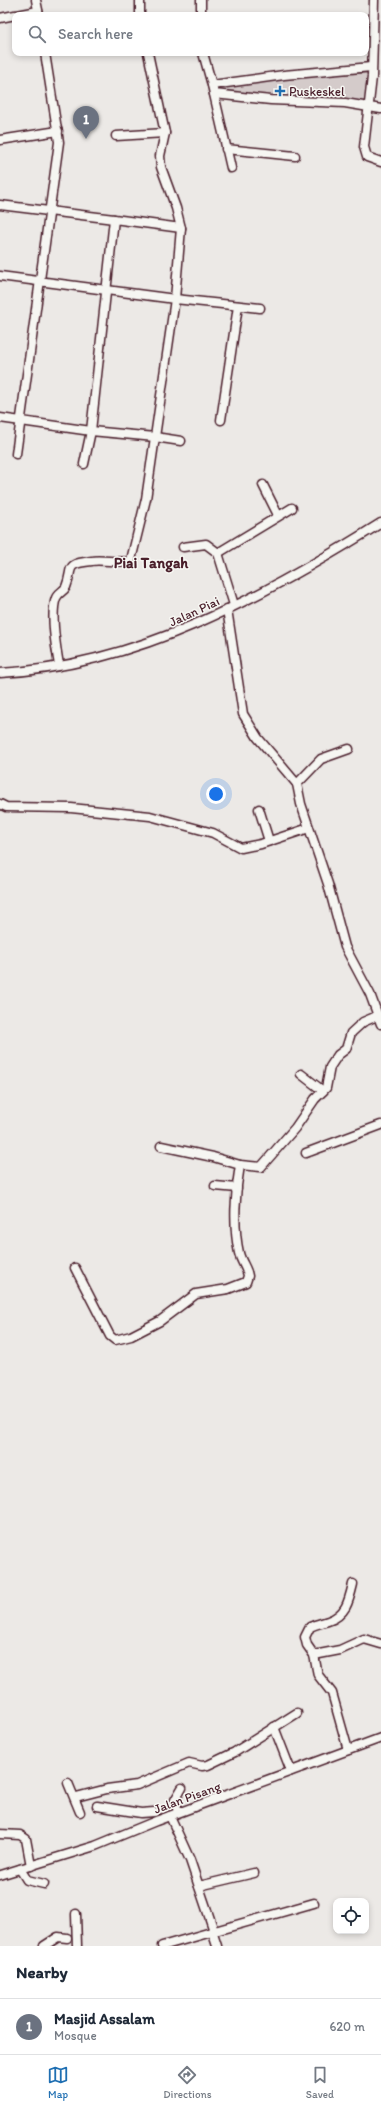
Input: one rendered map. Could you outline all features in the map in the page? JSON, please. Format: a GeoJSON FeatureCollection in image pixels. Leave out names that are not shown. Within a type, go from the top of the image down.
{"type":"FeatureCollection","features":[{"type":"Feature","properties":{"kind":"street"},"geometry":{"type":"LineString","coordinates":[[36,0],[38,12]]}},
{"type":"Feature","properties":{"kind":"street"},"geometry":{"type":"LineString","coordinates":[[140,0],[140,12]]}},
{"type":"Feature","properties":{"kind":"street"},"geometry":{"type":"LineString","coordinates":[[201,0],[201,12]]}},
{"type":"Feature","properties":{"kind":"street"},"geometry":{"type":"LineString","coordinates":[[376,4],[370,17],[371,64],[365,152],[370,159],[381,162]]}},
{"type":"Feature","properties":{"kind":"street"},"geometry":{"type":"LineString","coordinates":[[0,18],[12,16]]}},
{"type":"Feature","properties":{"kind":"street"},"geometry":{"type":"LineString","coordinates":[[16,454],[22,420],[59,142],[46,56]]}},
{"type":"Feature","properties":{"kind":"street"},"geometry":{"type":"LineString","coordinates":[[59,665],[55,630],[56,598],[65,588],[69,569],[74,565],[91,561],[109,560],[127,562],[131,560],[146,499],[175,299],[181,228],[176,208],[161,167],[160,156],[165,133],[149,56]]}},
{"type":"Feature","properties":{"kind":"street"},"geometry":{"type":"LineString","coordinates":[[204,56],[231,168]]}},
{"type":"Feature","properties":{"kind":"street"},"geometry":{"type":"LineString","coordinates":[[213,90],[284,75],[381,62]]}},
{"type":"Feature","properties":{"kind":"street"},"geometry":{"type":"LineString","coordinates":[[213,90],[270,100],[345,103],[381,109]]}},
{"type":"Feature","properties":{"kind":"street"},"geometry":{"type":"LineString","coordinates":[[0,140],[58,131]]}},
{"type":"Feature","properties":{"kind":"street"},"geometry":{"type":"LineString","coordinates":[[116,136],[165,133]]}},
{"type":"Feature","properties":{"kind":"street"},"geometry":{"type":"LineString","coordinates":[[226,149],[295,156]]}},
{"type":"Feature","properties":{"kind":"street"},"geometry":{"type":"LineString","coordinates":[[0,205],[181,228]]}},
{"type":"Feature","properties":{"kind":"street"},"geometry":{"type":"LineString","coordinates":[[84,464],[91,431],[108,291],[114,219]]}},
{"type":"Feature","properties":{"kind":"street"},"geometry":{"type":"LineString","coordinates":[[0,276],[41,280],[108,291],[260,308]]}},
{"type":"Feature","properties":{"kind":"street"},"geometry":{"type":"LineString","coordinates":[[221,420],[238,306]]}},
{"type":"Feature","properties":{"kind":"street"},"geometry":{"type":"LineString","coordinates":[[0,418],[91,431],[181,441]]}},
{"type":"Feature","properties":{"kind":"street"},"geometry":{"type":"LineString","coordinates":[[263,485],[278,515]]}},
{"type":"Feature","properties":{"kind":"street"},"geometry":{"type":"LineString","coordinates":[[218,553],[278,515],[292,508]]}},
{"type":"Feature","properties":{"kind":"street","name":"Jalan Piai"},"geometry":{"type":"LineString","coordinates":[[0,673],[29,671],[146,644],[230,607],[298,573],[381,524]]}},
{"type":"Feature","properties":{"kind":"street"},"geometry":{"type":"LineString","coordinates":[[183,547],[206,544],[212,546],[218,553],[230,607],[243,714],[258,738],[297,784],[309,828],[328,884],[345,947],[370,994],[381,1024]]}},
{"type":"Feature","properties":{"kind":"street"},"geometry":{"type":"LineString","coordinates":[[297,784],[311,768],[326,756],[349,749]]}},
{"type":"Feature","properties":{"kind":"street"},"geometry":{"type":"LineString","coordinates":[[0,804],[6,807],[71,808],[138,814],[213,833],[241,848],[309,828]]}},
{"type":"Feature","properties":{"kind":"street"},"geometry":{"type":"LineString","coordinates":[[259,809],[269,841]]}},
{"type":"Feature","properties":{"kind":"street"},"geometry":{"type":"LineString","coordinates":[[161,1146],[257,1168],[264,1164],[326,1088],[330,1067],[338,1055],[346,1049],[351,1033],[364,1022],[377,1016]]}},
{"type":"Feature","properties":{"kind":"street"},"geometry":{"type":"LineString","coordinates":[[301,1074],[323,1091]]}},
{"type":"Feature","properties":{"kind":"street"},"geometry":{"type":"LineString","coordinates":[[306,1153],[381,1125]]}},
{"type":"Feature","properties":{"kind":"street"},"geometry":{"type":"LineString","coordinates":[[75,1268],[110,1336],[115,1340],[131,1336],[160,1321],[196,1294],[240,1286],[246,1282],[248,1276],[241,1261],[238,1246],[237,1188],[240,1165]]}},
{"type":"Feature","properties":{"kind":"street"},"geometry":{"type":"LineString","coordinates":[[215,1186],[237,1188]]}},
{"type":"Feature","properties":{"kind":"street"},"geometry":{"type":"LineString","coordinates":[[348,1750],[332,1693],[318,1675],[314,1655],[306,1642],[306,1633],[314,1625],[329,1621],[343,1612],[349,1602],[353,1584]]}},
{"type":"Feature","properties":{"kind":"street"},"geometry":{"type":"LineString","coordinates":[[314,1655],[340,1650],[364,1639],[381,1644]]}},
{"type":"Feature","properties":{"kind":"street"},"geometry":{"type":"LineString","coordinates":[[76,1797],[137,1784],[190,1763],[202,1766],[208,1765],[274,1728],[297,1713]]}},
{"type":"Feature","properties":{"kind":"street"},"geometry":{"type":"LineString","coordinates":[[274,1728],[291,1771]]}},
{"type":"Feature","properties":{"kind":"street","name":"Jalan Pisang"},"geometry":{"type":"LineString","coordinates":[[0,1875],[95,1846],[154,1813],[174,1814],[381,1738]]}},
{"type":"Feature","properties":{"kind":"street"},"geometry":{"type":"LineString","coordinates":[[68,1783],[76,1797],[80,1812]]}},
{"type":"Feature","properties":{"kind":"street"},"geometry":{"type":"LineString","coordinates":[[182,1788],[175,1800],[174,1814],[199,1886],[217,1946]]}},
{"type":"Feature","properties":{"kind":"street"},"geometry":{"type":"LineString","coordinates":[[97,1806],[141,1813],[154,1813]]}},
{"type":"Feature","properties":{"kind":"street"},"geometry":{"type":"LineString","coordinates":[[0,1834],[20,1835],[26,1839],[30,1866]]}},
{"type":"Feature","properties":{"kind":"street"},"geometry":{"type":"LineString","coordinates":[[20,1869],[26,1880],[44,1884]]}},
{"type":"Feature","properties":{"kind":"street"},"geometry":{"type":"LineString","coordinates":[[199,1886],[254,1873]]}},
{"type":"Feature","properties":{"kind":"street"},"geometry":{"type":"LineString","coordinates":[[162,1946],[314,1903]]}},
{"type":"Feature","properties":{"kind":"street"},"geometry":{"type":"LineString","coordinates":[[76,1914],[77,1946]]}},
{"type":"Feature","properties":{"kind":"street"},"geometry":{"type":"LineString","coordinates":[[44,1946],[58,1937],[67,1938]]}},
{"type":"Feature","properties":{"kind":"shaded area"},"geometry":{"type":"Polygon","coordinates":[[[369,73],[368,103],[216,92],[211,80],[369,73]]]}},
{"type":"Feature","properties":{"kind":"place","name":"Puskeskel"},"geometry":{"type":"Point","coordinates":[280,91]}},
{"type":"Feature","properties":{"kind":"place","name":"Masjid Assalam"},"geometry":{"type":"Point","coordinates":[86,139]}},
{"type":"Feature","properties":{"kind":"district","name":"Piai Tangah"},"geometry":{"type":"Point","coordinates":[151,563]}}]}
